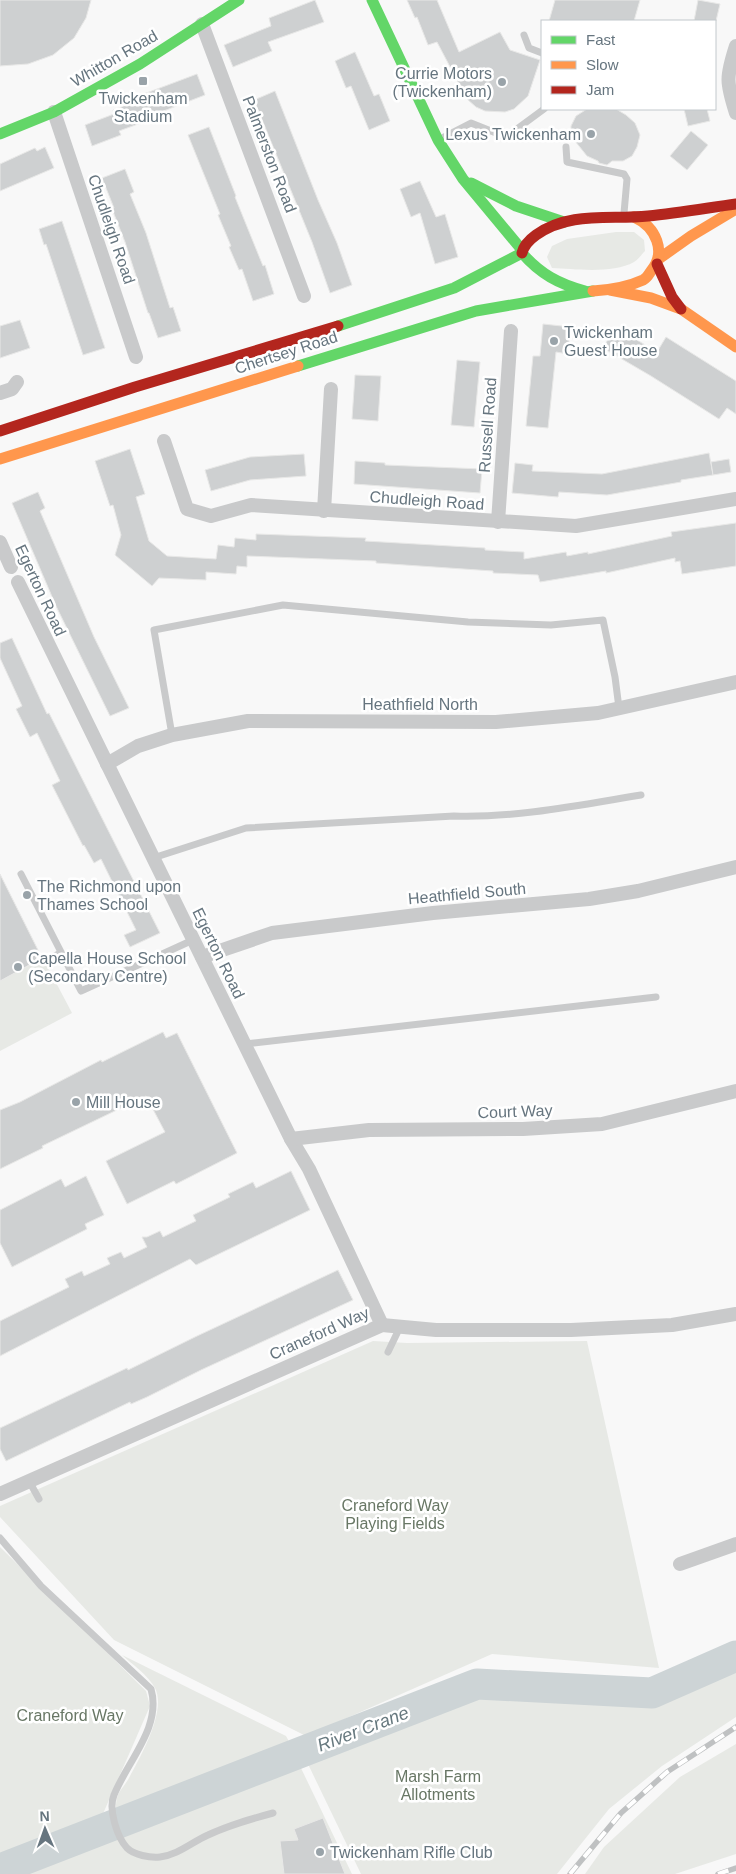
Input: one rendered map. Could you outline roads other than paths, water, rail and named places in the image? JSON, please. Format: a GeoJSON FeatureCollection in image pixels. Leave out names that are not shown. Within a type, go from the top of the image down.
{"type":"FeatureCollection","features":[{"type":"Feature","properties":{"kind":"main road","name":"Whitton Road"},"geometry":{"type":"LineString","coordinates":[[0,134],[54,112],[140,64],[239,0]]}},
{"type":"Feature","properties":{"kind":"main road"},"geometry":{"type":"LineString","coordinates":[[372,0],[438,140],[463,178],[532,266],[545,277],[585,292]]}},
{"type":"Feature","properties":{"kind":"main road"},"geometry":{"type":"LineString","coordinates":[[463,178],[524,211],[564,222],[629,217],[736,204]]}},
{"type":"Feature","properties":{"kind":"main road"},"geometry":{"type":"LineString","coordinates":[[609,290],[645,279],[658,261],[691,236],[736,209]]}},
{"type":"Feature","properties":{"kind":"main road"},"geometry":{"type":"LineString","coordinates":[[629,217],[643,221],[650,229],[660,248],[658,261],[666,285],[680,309]]}},
{"type":"Feature","properties":{"kind":"main road","name":"Chertsey Road"},"geometry":{"type":"LineString","coordinates":[[0,431],[135,387],[374,315],[454,288],[522,252],[535,236],[564,222]]}},
{"type":"Feature","properties":{"kind":"main road"},"geometry":{"type":"LineString","coordinates":[[609,290],[651,298],[680,309],[736,347]]}},
{"type":"Feature","properties":{"kind":"main road","name":"Chertsey Road"},"geometry":{"type":"LineString","coordinates":[[0,459],[476,310],[585,292],[609,290]]}},
{"type":"Feature","properties":{"kind":"street","name":"Palmerston Road"},"geometry":{"type":"LineString","coordinates":[[202,24],[304,296]]}},
{"type":"Feature","properties":{"kind":"street"},"geometry":{"type":"LineString","coordinates":[[736,46],[727,72],[729,92],[736,112]]}},
{"type":"Feature","properties":{"kind":"street","name":"Chudleigh Road"},"geometry":{"type":"LineString","coordinates":[[54,112],[136,357]]}},
{"type":"Feature","properties":{"kind":"street","name":"Russell Road"},"geometry":{"type":"LineString","coordinates":[[498,522],[511,331]]}},
{"type":"Feature","properties":{"kind":"street"},"geometry":{"type":"LineString","coordinates":[[0,393],[12,389],[17,382]]}},
{"type":"Feature","properties":{"kind":"street"},"geometry":{"type":"LineString","coordinates":[[324,511],[331,388]]}},
{"type":"Feature","properties":{"kind":"street","name":"Chudleigh Road"},"geometry":{"type":"LineString","coordinates":[[164,441],[187,509],[211,516],[251,505],[576,526],[736,499]]}},
{"type":"Feature","properties":{"kind":"street","name":"Egerton Road"},"geometry":{"type":"LineString","coordinates":[[0,542],[6,564]]}},
{"type":"Feature","properties":{"kind":"street","name":"Egerton Road"},"geometry":{"type":"LineString","coordinates":[[18,582],[244,1044],[291,1138],[310,1169],[382,1325]]}},
{"type":"Feature","properties":{"kind":"street","name":"Heathfield North"},"geometry":{"type":"LineString","coordinates":[[107,764],[138,746],[172,735],[248,721],[496,722],[598,713],[736,682]]}},
{"type":"Feature","properties":{"kind":"street","name":"Heathfield South"},"geometry":{"type":"LineString","coordinates":[[202,957],[272,933],[433,913],[589,899],[638,891],[736,867]]}},
{"type":"Feature","properties":{"kind":"street","name":"Court Way"},"geometry":{"type":"LineString","coordinates":[[291,1138],[369,1130],[523,1129],[602,1124],[736,1091]]}},
{"type":"Feature","properties":{"kind":"street","name":"Craneford Way"},"geometry":{"type":"LineString","coordinates":[[0,1494],[382,1325],[436,1330],[571,1330],[672,1325],[736,1314]]}},
{"type":"Feature","properties":{"kind":"street"},"geometry":{"type":"LineString","coordinates":[[680,1564],[736,1544]]}},
{"type":"Feature","properties":{"kind":"lane"},"geometry":{"type":"LineString","coordinates":[[524,35],[529,48],[541,53]]}},
{"type":"Feature","properties":{"kind":"lane"},"geometry":{"type":"LineString","coordinates":[[438,140],[471,123],[506,137],[543,110]]}},
{"type":"Feature","properties":{"kind":"lane"},"geometry":{"type":"LineString","coordinates":[[566,147],[567,162],[624,174],[627,178],[629,217]]}},
{"type":"Feature","properties":{"kind":"lane","name":"Egerton Road"},"geometry":{"type":"LineString","coordinates":[[6,564],[18,582]]}},
{"type":"Feature","properties":{"kind":"lane"},"geometry":{"type":"LineString","coordinates":[[172,735],[154,630],[283,605],[468,622],[551,625],[603,620],[615,677],[619,708]]}},
{"type":"Feature","properties":{"kind":"lane"},"geometry":{"type":"LineString","coordinates":[[153,858],[246,828],[444,816],[482,816],[541,810],[641,795]]}},
{"type":"Feature","properties":{"kind":"lane"},"geometry":{"type":"LineString","coordinates":[[21,874],[81,991],[193,940]]}},
{"type":"Feature","properties":{"kind":"lane"},"geometry":{"type":"LineString","coordinates":[[45,962],[60,953]]}},
{"type":"Feature","properties":{"kind":"lane"},"geometry":{"type":"LineString","coordinates":[[244,1044],[656,997]]}},
{"type":"Feature","properties":{"kind":"lane"},"geometry":{"type":"LineString","coordinates":[[388,1352],[400,1327]]}},
{"type":"Feature","properties":{"kind":"lane"},"geometry":{"type":"LineString","coordinates":[[29,1481],[39,1499]]}},
{"type":"Feature","properties":{"kind":"lane"},"geometry":{"type":"LineString","coordinates":[[0,1538],[41,1586],[151,1689],[154,1700],[153,1714],[139,1750],[114,1795],[112,1812],[120,1838],[128,1849],[144,1856],[161,1857],[183,1850],[206,1835],[233,1824],[273,1813]]}},
{"type":"Feature","properties":{"kind":"waterway","name":"River Crane"},"geometry":{"type":"LineString","coordinates":[[0,1869],[477,1684],[652,1693],[736,1656]]}},
{"type":"Feature","properties":{"kind":"railway"},"geometry":{"type":"LineString","coordinates":[[570,1874],[621,1813],[667,1772],[736,1727]]}},
{"type":"Feature","properties":{"kind":"railway"},"geometry":{"type":"LineString","coordinates":[[718,1874],[736,1868]]}},
{"type":"Feature","properties":{"kind":"place","name":"Twickenham Stadium"},"geometry":{"type":"Point","coordinates":[143,81]}},
{"type":"Feature","properties":{"kind":"place","name":"Currie Motors (Twickenham)"},"geometry":{"type":"Point","coordinates":[502,82]}},
{"type":"Feature","properties":{"kind":"place","name":"Lexus Twickenham"},"geometry":{"type":"Point","coordinates":[591,134]}},
{"type":"Feature","properties":{"kind":"place","name":"Twickenham Guest House"},"geometry":{"type":"Point","coordinates":[554,341]}},
{"type":"Feature","properties":{"kind":"place","name":"The Richmond upon Thames School"},"geometry":{"type":"Point","coordinates":[27,895]}},
{"type":"Feature","properties":{"kind":"place","name":"Capella House School (Secondary Centre)"},"geometry":{"type":"Point","coordinates":[18,967]}},
{"type":"Feature","properties":{"kind":"place","name":"Mill House"},"geometry":{"type":"Point","coordinates":[76,1102]}},
{"type":"Feature","properties":{"kind":"place","name":"Twickenham Rifle Club"},"geometry":{"type":"Point","coordinates":[320,1852]}},
{"type":"Feature","properties":{"kind":"park label","name":"Craneford Way Playing Fields"},"geometry":{"type":"Point","coordinates":[395,1514]}},
{"type":"Feature","properties":{"kind":"park label","name":"Marsh Farm Allotments"},"geometry":{"type":"Point","coordinates":[438,1785]}}]}
